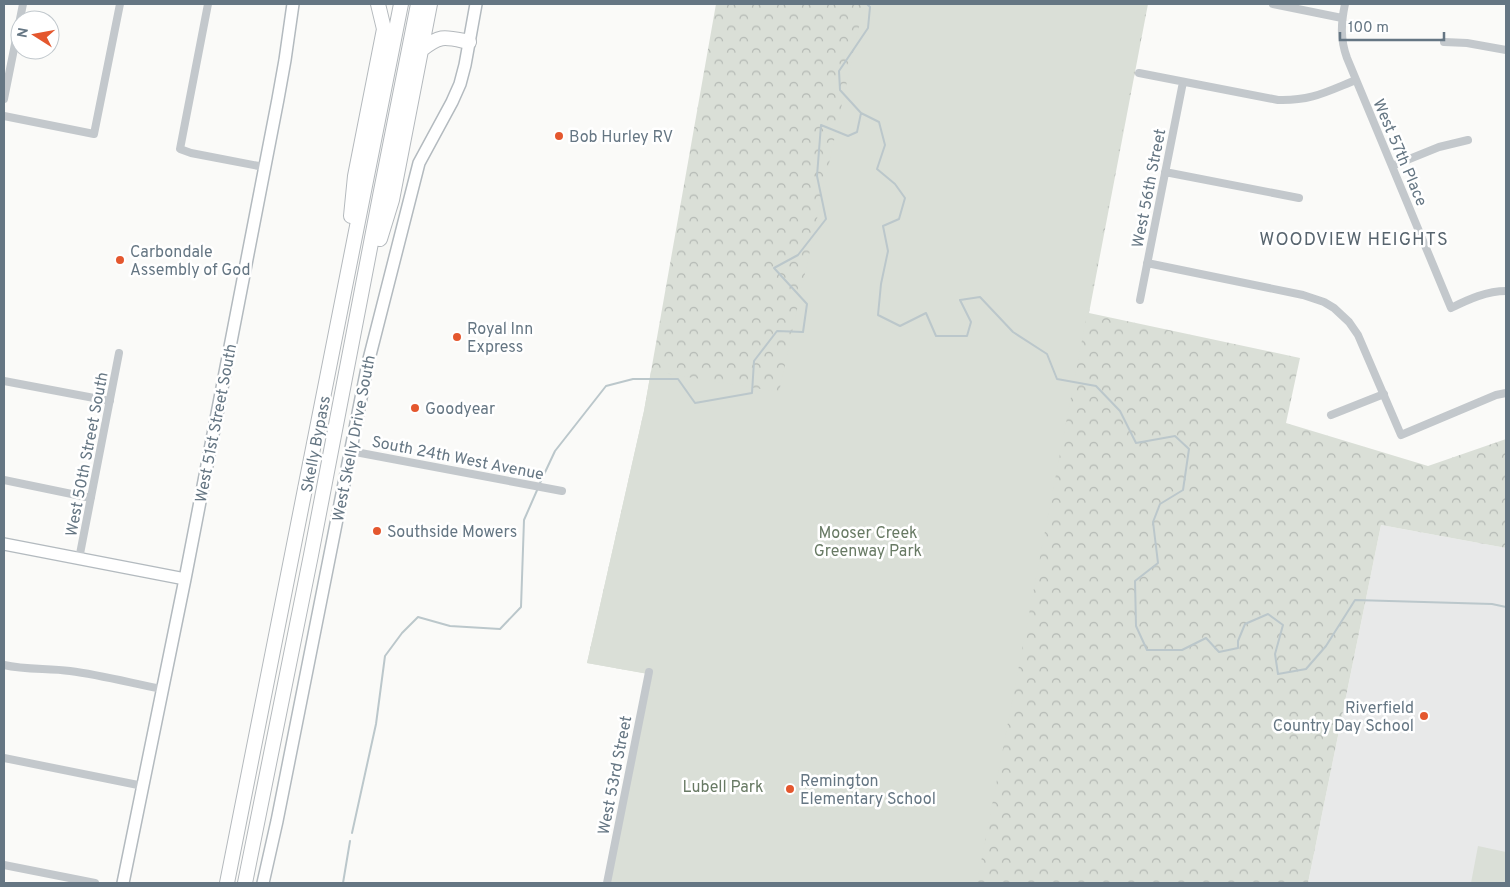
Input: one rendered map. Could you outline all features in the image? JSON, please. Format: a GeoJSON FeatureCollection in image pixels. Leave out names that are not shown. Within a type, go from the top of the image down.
{"type":"FeatureCollection","features":[{"type":"Feature","properties":{"kind":"highway"},"geometry":{"type":"LineString","coordinates":[[344,299],[355,176],[384,29],[378,4]]}},
{"type":"Feature","properties":{"kind":"highway","name":"Skelly Bypass"},"geometry":{"type":"LineString","coordinates":[[227,883],[401,4]]}},
{"type":"Feature","properties":{"kind":"highway","name":"Skelly Bypass"},"geometry":{"type":"LineString","coordinates":[[245,883],[310,565],[418,4]]}},
{"type":"Feature","properties":{"kind":"highway"},"geometry":{"type":"LineString","coordinates":[[360,302],[392,200],[430,4]]}},
{"type":"Feature","properties":{"kind":"highway"},"geometry":{"type":"LineString","coordinates":[[420,50],[439,38],[446,37],[469,42]]}},
{"type":"Feature","properties":{"kind":"street"},"geometry":{"type":"LineString","coordinates":[[4,99],[23,4]]}},
{"type":"Feature","properties":{"kind":"street"},"geometry":{"type":"LineString","coordinates":[[4,116],[94,134],[120,4]]}},
{"type":"Feature","properties":{"kind":"street"},"geometry":{"type":"LineString","coordinates":[[208,4],[180,149],[191,153],[264,167]]}},
{"type":"Feature","properties":{"kind":"street","name":"West 51st Street South"},"geometry":{"type":"LineString","coordinates":[[123,883],[185,579],[285,60],[293,4]]}},
{"type":"Feature","properties":{"kind":"street","name":"West 51st Street South"},"geometry":{"type":"LineString","coordinates":[[285,60],[300,4]]}},
{"type":"Feature","properties":{"kind":"street","name":"West Skelly Drive South"},"geometry":{"type":"LineString","coordinates":[[263,883],[368,363],[419,163],[460,84],[476,4]]}},
{"type":"Feature","properties":{"kind":"street"},"geometry":{"type":"LineString","coordinates":[[1273,4],[1342,18]]}},
{"type":"Feature","properties":{"kind":"street","name":"West 57th Place"},"geometry":{"type":"LineString","coordinates":[[1345,4],[1342,18],[1342,43],[1452,308],[1481,295],[1506,291]]}},
{"type":"Feature","properties":{"kind":"street"},"geometry":{"type":"LineString","coordinates":[[1444,42],[1467,43],[1506,50]]}},
{"type":"Feature","properties":{"kind":"street"},"geometry":{"type":"LineString","coordinates":[[1139,73],[1278,100],[1292,101],[1308,99],[1356,80]]}},
{"type":"Feature","properties":{"kind":"street","name":"West 56th Street"},"geometry":{"type":"LineString","coordinates":[[1140,300],[1183,82]]}},
{"type":"Feature","properties":{"kind":"street"},"geometry":{"type":"LineString","coordinates":[[1392,166],[1439,147],[1468,140]]}},
{"type":"Feature","properties":{"kind":"street"},"geometry":{"type":"LineString","coordinates":[[1165,172],[1299,198]]}},
{"type":"Feature","properties":{"kind":"street"},"geometry":{"type":"LineString","coordinates":[[1147,263],[1291,292],[1326,303],[1344,317],[1356,332],[1401,435],[1496,395],[1506,393]]}},
{"type":"Feature","properties":{"kind":"street","name":"West 50th Street South"},"geometry":{"type":"LineString","coordinates":[[79,559],[120,353]]}},
{"type":"Feature","properties":{"kind":"street"},"geometry":{"type":"LineString","coordinates":[[4,381],[110,401]]}},
{"type":"Feature","properties":{"kind":"street"},"geometry":{"type":"LineString","coordinates":[[1331,415],[1384,394]]}},
{"type":"Feature","properties":{"kind":"street","name":"South 24th West Avenue"},"geometry":{"type":"LineString","coordinates":[[350,451],[562,490]]}},
{"type":"Feature","properties":{"kind":"street"},"geometry":{"type":"LineString","coordinates":[[4,480],[91,498]]}},
{"type":"Feature","properties":{"kind":"street"},"geometry":{"type":"LineString","coordinates":[[4,544],[185,579]]}},
{"type":"Feature","properties":{"kind":"street"},"geometry":{"type":"LineString","coordinates":[[4,665],[25,669],[62,670],[162,689]]}},
{"type":"Feature","properties":{"kind":"street","name":"West 53rd Street"},"geometry":{"type":"LineString","coordinates":[[607,883],[648,672]]}},
{"type":"Feature","properties":{"kind":"street"},"geometry":{"type":"LineString","coordinates":[[4,758],[143,786]]}},
{"type":"Feature","properties":{"kind":"street"},"geometry":{"type":"LineString","coordinates":[[4,865],[95,883]]}},
{"type":"Feature","properties":{"kind":"shaded area","name":"Riverfield Country Day School"},"geometry":{"type":"Polygon","coordinates":[[[1381,525],[1506,548],[1506,883],[1308,883],[1381,525]]]}},
{"type":"Feature","properties":{"kind":"green space","name":"Lubell Park"},"geometry":{"type":"Polygon","coordinates":[[[716,4],[1148,4],[1089,313],[1300,358],[1286,423],[1428,466],[1506,439],[1506,548],[1381,525],[1308,883],[740,883],[655,675],[587,663],[644,411],[716,4]]]}},
{"type":"Feature","properties":{"kind":"green space","name":"Mooser Creek Greenway Park"},"geometry":{"type":"Polygon","coordinates":[[[864,4],[1147,4],[977,883],[604,883],[648,674],[587,663],[644,411],[651,371],[779,392],[864,4]]]}},
{"type":"Feature","properties":{"kind":"green space"},"geometry":{"type":"Polygon","coordinates":[[[1478,846],[1506,852],[1506,883],[1471,883],[1478,846]]]}},
{"type":"Feature","properties":{"kind":"waterway"},"geometry":{"type":"LineString","coordinates":[[867,4],[870,7],[868,28],[839,71],[840,90],[861,113],[879,122],[885,145],[877,169],[895,184],[905,198],[899,219],[883,226],[888,251],[881,284],[878,315],[900,326],[926,313],[936,336],[967,336],[971,322],[960,300],[980,297],[1013,332],[1047,354],[1057,379],[1096,386],[1120,411],[1136,443],[1175,436],[1189,449],[1183,490],[1160,504],[1153,522],[1158,563],[1135,581],[1136,626],[1147,650],[1182,650],[1206,638],[1219,652],[1238,648],[1238,641],[1245,624],[1268,614],[1283,625],[1275,654],[1278,674],[1306,669],[1326,646],[1355,600],[1492,604],[1506,607]]}},
{"type":"Feature","properties":{"kind":"waterway"},"geometry":{"type":"LineString","coordinates":[[540,483],[555,451],[606,386],[633,379],[678,379],[695,403],[752,393],[754,361],[777,331],[803,332],[807,304],[774,268],[798,255],[826,219],[817,176],[821,125],[848,136],[857,132],[861,113]]}},
{"type":"Feature","properties":{"kind":"waterway"},"geometry":{"type":"LineString","coordinates":[[352,833],[376,724],[385,656],[402,633],[418,617],[450,626],[500,629],[521,607],[524,520],[538,488]]}},
{"type":"Feature","properties":{"kind":"waterway"},"geometry":{"type":"LineString","coordinates":[[343,883],[350,841]]}},
{"type":"Feature","properties":{"kind":"place","name":"Bob Hurley RV"},"geometry":{"type":"Point","coordinates":[559,136]}},
{"type":"Feature","properties":{"kind":"place","name":"Carbondale Assembly of God"},"geometry":{"type":"Point","coordinates":[120,260]}},
{"type":"Feature","properties":{"kind":"place","name":"Royal Inn Express"},"geometry":{"type":"Point","coordinates":[457,337]}},
{"type":"Feature","properties":{"kind":"place","name":"Goodyear"},"geometry":{"type":"Point","coordinates":[415,408]}},
{"type":"Feature","properties":{"kind":"place","name":"Southside Mowers"},"geometry":{"type":"Point","coordinates":[377,531]}},
{"type":"Feature","properties":{"kind":"place","name":"Riverfield Country Day School"},"geometry":{"type":"Point","coordinates":[1424,716]}},
{"type":"Feature","properties":{"kind":"place","name":"Remington Elementary School"},"geometry":{"type":"Point","coordinates":[790,789]}},
{"type":"Feature","properties":{"kind":"district","name":"WOODVIEW HEIGHTS"},"geometry":{"type":"Point","coordinates":[1354,239]}}]}
